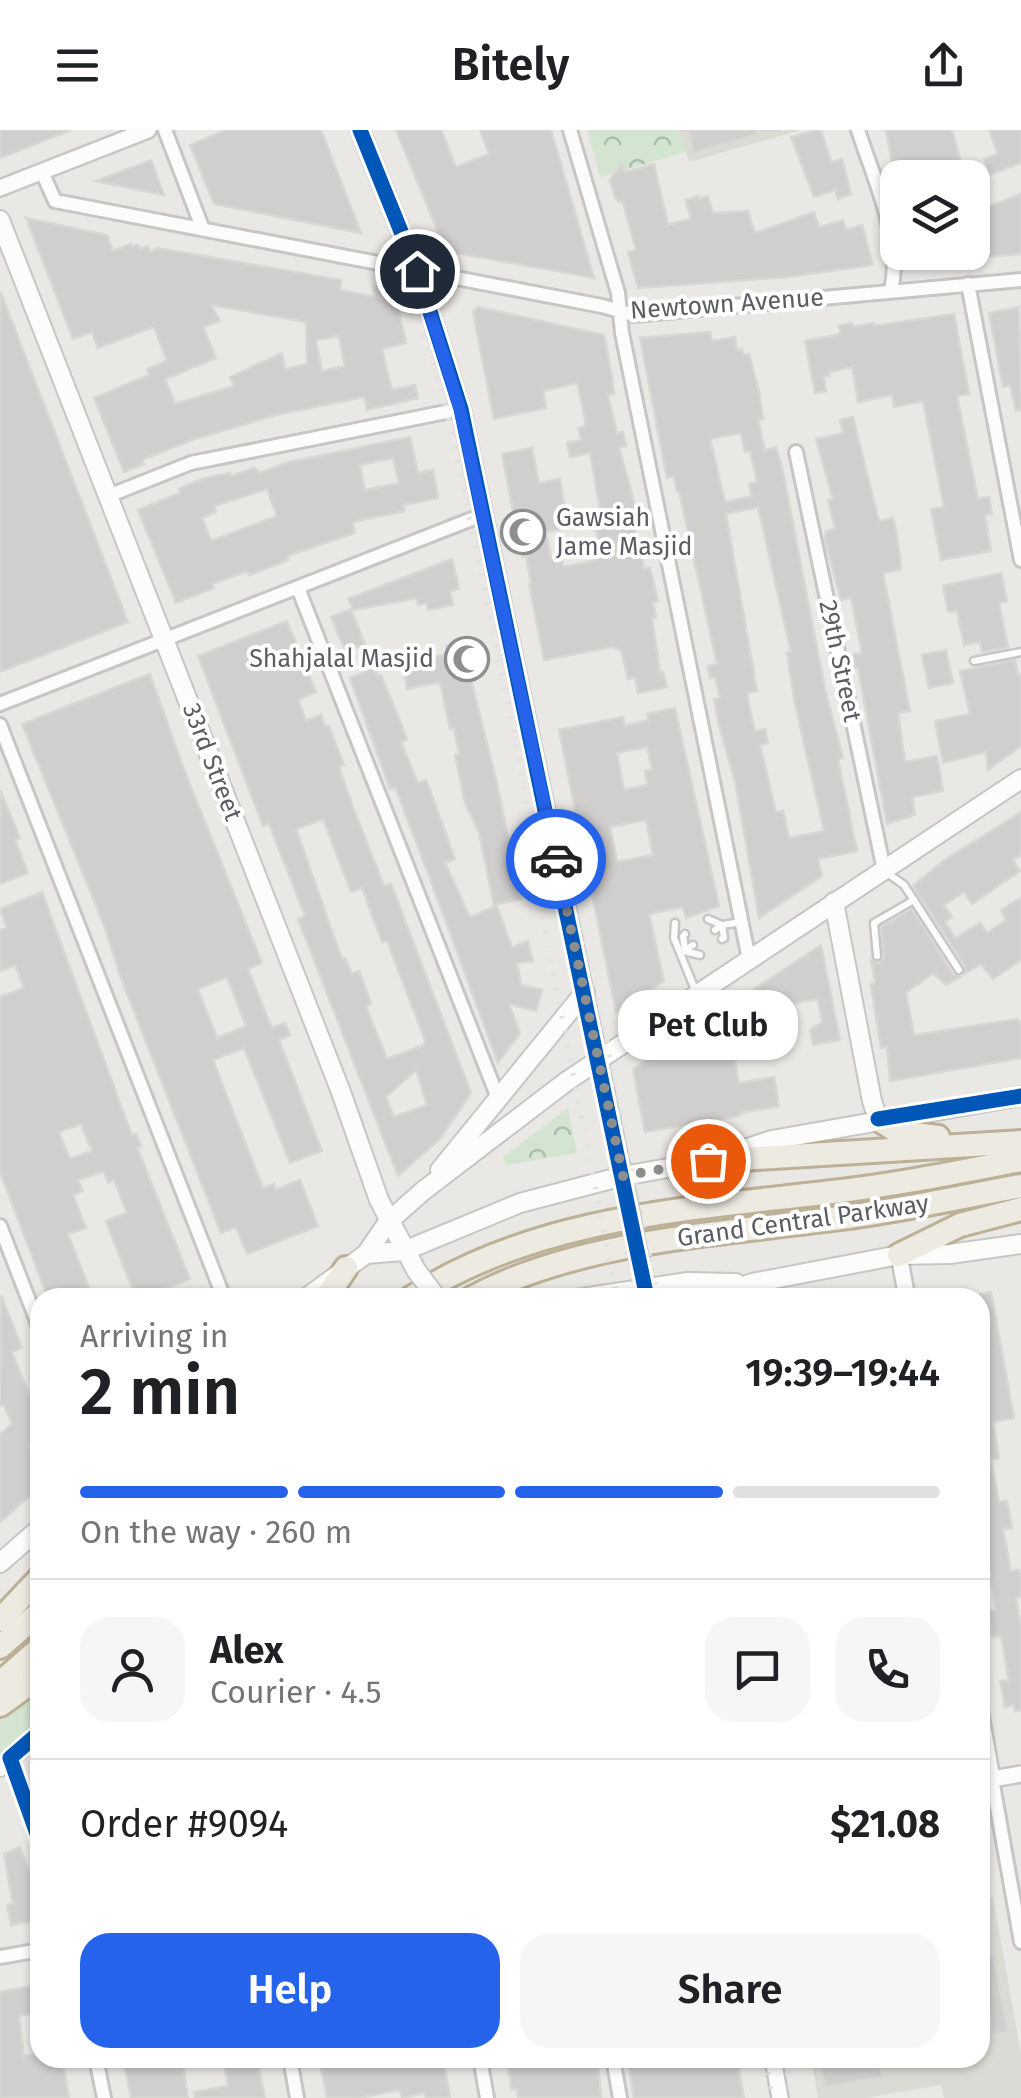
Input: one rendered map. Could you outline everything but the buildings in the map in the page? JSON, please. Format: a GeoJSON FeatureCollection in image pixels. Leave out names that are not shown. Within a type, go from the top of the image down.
{"type":"FeatureCollection","features":[{"type":"Feature","properties":{"kind":"highway"},"geometry":{"type":"LineString","coordinates":[[878,1119],[908,1135],[958,1138],[1021,1134]]}},
{"type":"Feature","properties":{"kind":"highway"},"geometry":{"type":"LineString","coordinates":[[708,1161],[1021,1142]]}},
{"type":"Feature","properties":{"kind":"highway","name":"Grand Central Parkway"},"geometry":{"type":"LineString","coordinates":[[428,1288],[504,1252],[589,1228],[677,1210],[835,1192],[1021,1160]]}},
{"type":"Feature","properties":{"kind":"highway","name":"Grand Central Parkway"},"geometry":{"type":"LineString","coordinates":[[495,1288],[530,1273],[698,1235],[838,1218],[1021,1186]]}},
{"type":"Feature","properties":{"kind":"highway"},"geometry":{"type":"LineString","coordinates":[[899,1255],[960,1225],[1021,1209]]}},
{"type":"Feature","properties":{"kind":"highway"},"geometry":{"type":"LineString","coordinates":[[333,1288],[346,1268]]}},
{"type":"Feature","properties":{"kind":"highway"},"geometry":{"type":"LineString","coordinates":[[0,1620],[30,1588]]}},
{"type":"Feature","properties":{"kind":"highway"},"geometry":{"type":"LineString","coordinates":[[0,1647],[30,1621]]}},
{"type":"Feature","properties":{"kind":"highway"},"geometry":{"type":"LineString","coordinates":[[0,1683],[30,1657]]}},
{"type":"Feature","properties":{"kind":"highway"},"geometry":{"type":"LineString","coordinates":[[0,1705],[30,1683]]}},
{"type":"Feature","properties":{"kind":"main road"},"geometry":{"type":"LineString","coordinates":[[360,130],[417,271],[460,409],[645,1288]]}},
{"type":"Feature","properties":{"kind":"main road","name":"33rd Street"},"geometry":{"type":"LineString","coordinates":[[0,220],[388,1222],[429,1288]]}},
{"type":"Feature","properties":{"kind":"main road"},"geometry":{"type":"LineString","coordinates":[[319,1288],[366,1254],[388,1222],[422,1191],[567,1081],[1021,779]]}},
{"type":"Feature","properties":{"kind":"main road"},"geometry":{"type":"LineString","coordinates":[[834,902],[878,1119]]}},
{"type":"Feature","properties":{"kind":"main road"},"geometry":{"type":"LineString","coordinates":[[422,1191],[585,992]]}},
{"type":"Feature","properties":{"kind":"main road"},"geometry":{"type":"LineString","coordinates":[[366,1254],[404,1251],[505,1208],[623,1176],[708,1161],[772,1140],[1021,1096]]}},
{"type":"Feature","properties":{"kind":"main road"},"geometry":{"type":"LineString","coordinates":[[738,1288],[899,1255],[950,1254],[1021,1244]]}},
{"type":"Feature","properties":{"kind":"main road"},"geometry":{"type":"LineString","coordinates":[[663,1288],[688,1282],[752,1283]]}},
{"type":"Feature","properties":{"kind":"main road"},"geometry":{"type":"LineString","coordinates":[[0,1563],[30,1537]]}},
{"type":"Feature","properties":{"kind":"main road"},"geometry":{"type":"LineString","coordinates":[[5,1763],[30,1741]]}},
{"type":"Feature","properties":{"kind":"street"},"geometry":{"type":"LineString","coordinates":[[0,188],[148,130]]}},
{"type":"Feature","properties":{"kind":"street"},"geometry":{"type":"LineString","coordinates":[[164,130],[202,228]]}},
{"type":"Feature","properties":{"kind":"street"},"geometry":{"type":"LineString","coordinates":[[570,130],[618,293],[750,958]]}},
{"type":"Feature","properties":{"kind":"street"},"geometry":{"type":"LineString","coordinates":[[858,130],[893,243],[896,270],[891,291]]}},
{"type":"Feature","properties":{"kind":"street","name":"Newtown Avenue"},"geometry":{"type":"LineString","coordinates":[[42,172],[55,201],[634,315],[1021,280]]}},
{"type":"Feature","properties":{"kind":"street"},"geometry":{"type":"LineString","coordinates":[[968,284],[1021,560]]}},
{"type":"Feature","properties":{"kind":"street"},"geometry":{"type":"LineString","coordinates":[[108,496],[192,463],[460,409]]}},
{"type":"Feature","properties":{"kind":"street","name":"29th Street"},"geometry":{"type":"LineString","coordinates":[[796,452],[884,870]]}},
{"type":"Feature","properties":{"kind":"street"},"geometry":{"type":"LineString","coordinates":[[0,704],[482,516]]}},
{"type":"Feature","properties":{"kind":"street"},"geometry":{"type":"LineString","coordinates":[[298,588],[498,1098]]}},
{"type":"Feature","properties":{"kind":"street"},"geometry":{"type":"LineString","coordinates":[[0,726],[220,1288]]}},
{"type":"Feature","properties":{"kind":"street"},"geometry":{"type":"LineString","coordinates":[[0,1226],[30,1303]]}},
{"type":"Feature","properties":{"kind":"street"},"geometry":{"type":"LineString","coordinates":[[899,1255],[905,1288]]}},
{"type":"Feature","properties":{"kind":"street"},"geometry":{"type":"LineString","coordinates":[[5,1763],[30,1819]]}},
{"type":"Feature","properties":{"kind":"street"},"geometry":{"type":"LineString","coordinates":[[990,1779],[1021,1774]]}},
{"type":"Feature","properties":{"kind":"street"},"geometry":{"type":"LineString","coordinates":[[990,1799],[1021,1942]]}},
{"type":"Feature","properties":{"kind":"street"},"geometry":{"type":"LineString","coordinates":[[0,1957],[30,1952]]}},
{"type":"Feature","properties":{"kind":"street"},"geometry":{"type":"LineString","coordinates":[[98,2068],[104,2098]]}},
{"type":"Feature","properties":{"kind":"street"},"geometry":{"type":"LineString","coordinates":[[292,2068],[297,2098]]}},
{"type":"Feature","properties":{"kind":"street"},"geometry":{"type":"LineString","coordinates":[[482,2068],[488,2098]]}},
{"type":"Feature","properties":{"kind":"street"},"geometry":{"type":"LineString","coordinates":[[615,2068],[620,2098]]}},
{"type":"Feature","properties":{"kind":"street"},"geometry":{"type":"LineString","coordinates":[[775,2068],[780,2098]]}},
{"type":"Feature","properties":{"kind":"lane"},"geometry":{"type":"LineString","coordinates":[[974,660],[1021,652]]}},
{"type":"Feature","properties":{"kind":"lane"},"geometry":{"type":"LineString","coordinates":[[884,870],[904,885],[958,970]]}},
{"type":"Feature","properties":{"kind":"lane"},"geometry":{"type":"LineString","coordinates":[[877,956],[874,923],[914,900]]}},
{"type":"Feature","properties":{"kind":"lane"},"geometry":{"type":"LineString","coordinates":[[708,919],[711,917],[719,928],[722,940]]}},
{"type":"Feature","properties":{"kind":"lane"},"geometry":{"type":"LineString","coordinates":[[719,928],[742,922]]}},
{"type":"Feature","properties":{"kind":"lane"},"geometry":{"type":"LineString","coordinates":[[675,923],[674,938],[696,957],[700,955]]}},
{"type":"Feature","properties":{"kind":"lane"},"geometry":{"type":"LineString","coordinates":[[686,934],[683,936],[697,995]]}},
{"type":"Feature","properties":{"kind":"shaded area"},"geometry":{"type":"Polygon","coordinates":[[[679,130],[801,130],[689,162],[679,130]]]}},
{"type":"Feature","properties":{"kind":"shaded area"},"geometry":{"type":"Polygon","coordinates":[[[993,1897],[1021,2054],[1021,2098],[944,2098],[941,2085],[866,2098],[818,2098],[813,2068],[990,2068],[993,1897]]]}},
{"type":"Feature","properties":{"kind":"green space"},"geometry":{"type":"Polygon","coordinates":[[[587,130],[679,130],[686,152],[600,177],[587,130]]]}},
{"type":"Feature","properties":{"kind":"green space"},"geometry":{"type":"Polygon","coordinates":[[[568,1108],[577,1153],[506,1165],[503,1157],[568,1108]]]}},
{"type":"Feature","properties":{"kind":"green space"},"geometry":{"type":"Polygon","coordinates":[[[30,1696],[30,1728],[0,1754],[0,1717],[30,1696]]]}},
{"type":"Feature","properties":{"kind":"railway"},"geometry":{"type":"LineString","coordinates":[[350,130],[414,301],[446,407],[520,762],[544,925],[615,1288]]}},
{"type":"Feature","properties":{"kind":"railway"},"geometry":{"type":"LineString","coordinates":[[369,130],[433,298],[464,403],[540,761],[599,1003],[656,1288]]}},
{"type":"Feature","properties":{"kind":"railway"},"geometry":{"type":"LineString","coordinates":[[542,825],[635,1288]]}},
{"type":"Feature","properties":{"kind":"railway"},"geometry":{"type":"LineString","coordinates":[[767,2068],[773,2098]]}},
{"type":"Feature","properties":{"kind":"railway"},"geometry":{"type":"LineString","coordinates":[[787,2068],[792,2098]]}},
{"type":"Feature","properties":{"kind":"cycle path"},"geometry":{"type":"LineString","coordinates":[[360,130],[417,271],[461,409],[645,1288]]}},
{"type":"Feature","properties":{"kind":"cycle path"},"geometry":{"type":"LineString","coordinates":[[878,1119],[1021,1096]]}},
{"type":"Feature","properties":{"kind":"cycle path"},"geometry":{"type":"LineString","coordinates":[[30,1741],[10,1758],[30,1814]]}},
{"type":"Feature","properties":{"kind":"way so far"},"geometry":{"type":"LineString","coordinates":[[556,859],[623,1176],[708,1161]]}},
{"type":"Feature","properties":{"kind":"place","name":"Gawsiah Jame Masjid"},"geometry":{"type":"Point","coordinates":[523,532]}},
{"type":"Feature","properties":{"kind":"place","name":"Shahjalal Masjid"},"geometry":{"type":"Point","coordinates":[467,659]}},
{"type":"Feature","properties":{"kind":"place","name":"Pet Club"},"geometry":{"type":"Point","coordinates":[708,1161]}},
{"type":"Feature","properties":{"kind":"route"},"geometry":{"type":"LineString","coordinates":[[417,271],[460,409],[556,859]]}}]}
